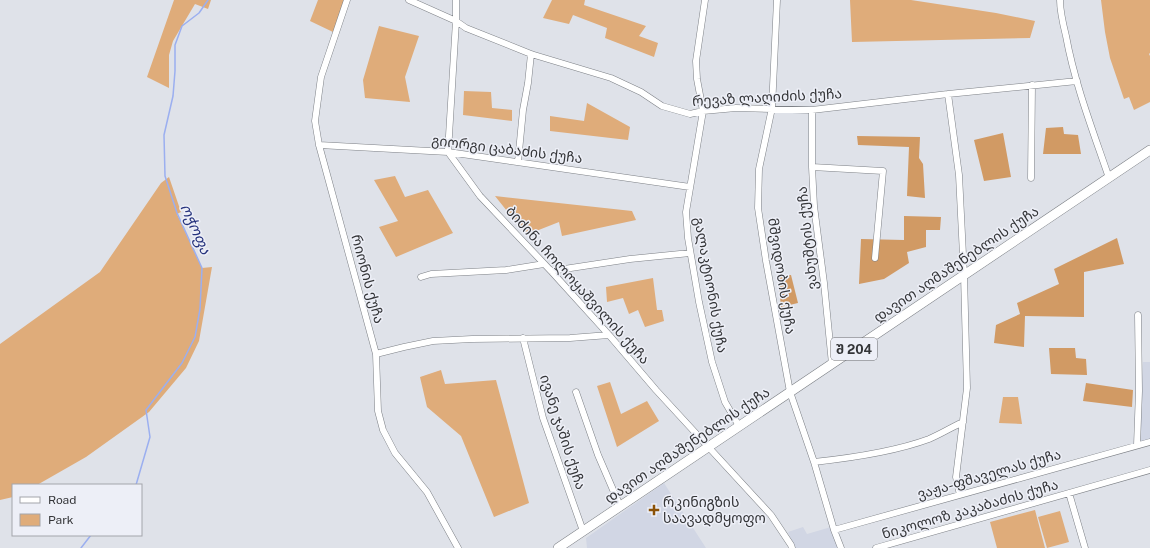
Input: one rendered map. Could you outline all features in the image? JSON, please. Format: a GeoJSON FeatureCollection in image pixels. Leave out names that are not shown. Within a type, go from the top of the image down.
{"type":"FeatureCollection","features":[{"type":"Feature","properties":{"kind":"main road","name":"დავით აღმაშენებლის ქუჩა"},"geometry":{"type":"LineString","coordinates":[[558,548],[1150,150]]}},
{"type":"Feature","properties":{"kind":"street","name":"რიონის ქუჩა"},"geometry":{"type":"LineString","coordinates":[[347,0],[321,76],[316,121],[319,145],[376,354],[378,412],[383,430],[394,453],[426,492],[458,548]]}},
{"type":"Feature","properties":{"kind":"street","name":"რევაზ ლაღიძის ქუჩა"},"geometry":{"type":"LineString","coordinates":[[409,0],[466,28],[532,54],[611,78],[641,92],[662,106],[690,114],[703,111],[736,108],[812,110],[1032,85],[1076,82]]}},
{"type":"Feature","properties":{"kind":"street"},"geometry":{"type":"LineString","coordinates":[[448,152],[456,0]]}},
{"type":"Feature","properties":{"kind":"street","name":"გალაკტიონის ქუჩა"},"geometry":{"type":"LineString","coordinates":[[705,0],[696,62],[697,79],[703,111],[686,212],[688,238],[699,302],[712,362],[725,402],[739,426]]}},
{"type":"Feature","properties":{"kind":"street","name":"მშვიდობის ქუჩა"},"geometry":{"type":"LineString","coordinates":[[777,0],[772,108],[759,169],[758,208],[790,392],[814,462],[834,530],[842,548]]}},
{"type":"Feature","properties":{"kind":"street"},"geometry":{"type":"LineString","coordinates":[[1060,0],[1060,10],[1076,82],[1109,178]]}},
{"type":"Feature","properties":{"kind":"street"},"geometry":{"type":"LineString","coordinates":[[518,162],[523,110],[532,54]]}},
{"type":"Feature","properties":{"kind":"street"},"geometry":{"type":"LineString","coordinates":[[1031,178],[1032,85]]}},
{"type":"Feature","properties":{"kind":"street"},"geometry":{"type":"LineString","coordinates":[[948,94],[960,175],[964,275],[967,388],[956,477],[960,495]]}},
{"type":"Feature","properties":{"kind":"street","name":"ვახუშტის ქუჩა"},"geometry":{"type":"LineString","coordinates":[[812,110],[814,206],[824,283],[832,364]]}},
{"type":"Feature","properties":{"kind":"street","name":"გიორგი ცაბაძის ქუჩა"},"geometry":{"type":"LineString","coordinates":[[319,145],[448,152],[690,187]]}},
{"type":"Feature","properties":{"kind":"street","name":"ბიძინა ჩოლოყაშვილის ქუჩა"},"geometry":{"type":"LineString","coordinates":[[448,152],[480,196],[551,271],[656,390],[771,515],[792,548]]}},
{"type":"Feature","properties":{"kind":"street"},"geometry":{"type":"LineString","coordinates":[[812,167],[883,171],[875,258]]}},
{"type":"Feature","properties":{"kind":"street"},"geometry":{"type":"LineString","coordinates":[[551,271],[630,259],[690,253]]}},
{"type":"Feature","properties":{"kind":"street"},"geometry":{"type":"LineString","coordinates":[[421,277],[431,274],[506,270],[544,264]]}},
{"type":"Feature","properties":{"kind":"street"},"geometry":{"type":"LineString","coordinates":[[1137,446],[1139,391],[1138,315]]}},
{"type":"Feature","properties":{"kind":"street"},"geometry":{"type":"LineString","coordinates":[[376,354],[404,346],[433,341],[570,338],[609,335]]}},
{"type":"Feature","properties":{"kind":"street","name":"ივანე ჯაშის ქუჩა"},"geometry":{"type":"LineString","coordinates":[[523,338],[543,418],[583,531]]}},
{"type":"Feature","properties":{"kind":"street"},"geometry":{"type":"LineString","coordinates":[[576,392],[598,455],[620,506]]}},
{"type":"Feature","properties":{"kind":"street"},"geometry":{"type":"LineString","coordinates":[[814,462],[892,450],[930,438],[963,422]]}},
{"type":"Feature","properties":{"kind":"street","name":"ვაჟა-ფშაველას ქუჩა"},"geometry":{"type":"LineString","coordinates":[[834,530],[1150,442]]}},
{"type":"Feature","properties":{"kind":"street","name":"ნიკოლოზ კაკაბაძის ქუჩა"},"geometry":{"type":"LineString","coordinates":[[876,548],[1150,470]]}},
{"type":"Feature","properties":{"kind":"street","name":"ნიკოლოზ კაკაბაძის ქუჩა"},"geometry":{"type":"LineString","coordinates":[[1069,493],[1085,548]]}},
{"type":"Feature","properties":{"kind":"shaded area"},"geometry":{"type":"Polygon","coordinates":[[[1063,127],[1064,134],[1078,135],[1081,154],[1043,154],[1046,128],[1063,127]]]}},
{"type":"Feature","properties":{"kind":"shaded area"},"geometry":{"type":"Polygon","coordinates":[[[1003,133],[1011,177],[984,181],[974,140],[1003,133]]]}},
{"type":"Feature","properties":{"kind":"shaded area"},"geometry":{"type":"Polygon","coordinates":[[[857,136],[920,137],[919,158],[923,164],[925,198],[907,196],[909,147],[858,145],[857,136]]]}},
{"type":"Feature","properties":{"kind":"shaded area"},"geometry":{"type":"Polygon","coordinates":[[[904,216],[941,217],[940,230],[926,230],[926,247],[907,252],[909,263],[884,279],[859,284],[861,239],[904,240],[904,216]]]}},
{"type":"Feature","properties":{"kind":"shaded area"},"geometry":{"type":"Polygon","coordinates":[[[1117,238],[1124,264],[1084,272],[1084,317],[1025,316],[1024,347],[994,343],[996,325],[1020,314],[1017,303],[1059,284],[1054,269],[1117,238]]]}},
{"type":"Feature","properties":{"kind":"shaded area"},"geometry":{"type":"Polygon","coordinates":[[[791,275],[798,303],[781,307],[778,276],[791,275]]]}},
{"type":"Feature","properties":{"kind":"shaded area"},"geometry":{"type":"Polygon","coordinates":[[[1049,348],[1075,348],[1076,358],[1086,359],[1087,375],[1051,374],[1049,348]]]}},
{"type":"Feature","properties":{"kind":"shaded area"},"geometry":{"type":"Polygon","coordinates":[[[1143,362],[1150,362],[1150,440],[1139,443],[1143,362]]]}},
{"type":"Feature","properties":{"kind":"shaded area"},"geometry":{"type":"Polygon","coordinates":[[[1086,383],[1133,390],[1132,407],[1083,401],[1086,383]]]}},
{"type":"Feature","properties":{"kind":"shaded area","name":"რკინიგზის საავადმყოფო"},"geometry":{"type":"Polygon","coordinates":[[[664,483],[706,548],[587,548],[586,538],[664,483]]]}},
{"type":"Feature","properties":{"kind":"shaded area"},"geometry":{"type":"Polygon","coordinates":[[[803,527],[807,534],[831,527],[838,548],[795,548],[788,532],[803,527]]]}},
{"type":"Feature","properties":{"kind":"green space"},"geometry":{"type":"Polygon","coordinates":[[[174,0],[211,0],[208,9],[195,4],[173,41],[169,55],[169,88],[147,77],[174,0]]]}},
{"type":"Feature","properties":{"kind":"green space"},"geometry":{"type":"Polygon","coordinates":[[[318,0],[345,0],[333,32],[310,21],[318,0]]]}},
{"type":"Feature","properties":{"kind":"green space"},"geometry":{"type":"Polygon","coordinates":[[[552,0],[585,0],[584,5],[646,26],[639,36],[658,43],[654,57],[605,38],[607,28],[573,15],[569,24],[543,18],[552,0]]]}},
{"type":"Feature","properties":{"kind":"green space"},"geometry":{"type":"Polygon","coordinates":[[[850,0],[911,0],[996,13],[1035,21],[1030,38],[852,42],[850,0]]]}},
{"type":"Feature","properties":{"kind":"green space"},"geometry":{"type":"Polygon","coordinates":[[[1101,0],[1150,0],[1150,102],[1134,110],[1129,97],[1124,99],[1110,58],[1101,0]]]}},
{"type":"Feature","properties":{"kind":"green space"},"geometry":{"type":"Polygon","coordinates":[[[379,26],[419,36],[405,77],[410,102],[365,98],[363,80],[379,26]]]}},
{"type":"Feature","properties":{"kind":"green space"},"geometry":{"type":"Polygon","coordinates":[[[464,91],[491,92],[492,108],[512,110],[512,121],[463,115],[464,91]]]}},
{"type":"Feature","properties":{"kind":"green space"},"geometry":{"type":"Polygon","coordinates":[[[587,103],[630,127],[628,140],[550,131],[550,116],[584,121],[587,103]]]}},
{"type":"Feature","properties":{"kind":"green space"},"geometry":{"type":"Polygon","coordinates":[[[395,176],[405,197],[428,190],[453,233],[396,257],[379,227],[398,221],[374,180],[395,176]]]}},
{"type":"Feature","properties":{"kind":"green space"},"geometry":{"type":"Polygon","coordinates":[[[169,177],[181,212],[177,214],[202,268],[212,267],[199,341],[186,368],[149,412],[86,457],[39,484],[12,484],[12,497],[0,500],[0,344],[100,272],[161,183],[169,177]]]}},
{"type":"Feature","properties":{"kind":"green space"},"geometry":{"type":"Polygon","coordinates":[[[495,196],[632,211],[636,220],[562,236],[559,222],[526,235],[495,196]]]}},
{"type":"Feature","properties":{"kind":"green space"},"geometry":{"type":"Polygon","coordinates":[[[653,278],[657,310],[662,310],[664,321],[645,327],[638,310],[629,314],[623,298],[607,302],[606,287],[653,278]]]}},
{"type":"Feature","properties":{"kind":"green space"},"geometry":{"type":"Polygon","coordinates":[[[441,370],[445,384],[496,380],[529,503],[494,517],[461,436],[427,407],[420,377],[441,370]]]}},
{"type":"Feature","properties":{"kind":"green space"},"geometry":{"type":"Polygon","coordinates":[[[610,382],[621,414],[647,401],[659,421],[617,447],[597,386],[610,382]]]}},
{"type":"Feature","properties":{"kind":"green space"},"geometry":{"type":"Polygon","coordinates":[[[1003,397],[1018,397],[1022,424],[999,423],[1003,397]]]}},
{"type":"Feature","properties":{"kind":"green space"},"geometry":{"type":"Polygon","coordinates":[[[1035,510],[1045,548],[997,548],[990,522],[1035,510]]]}},
{"type":"Feature","properties":{"kind":"green space"},"geometry":{"type":"Polygon","coordinates":[[[1060,511],[1069,542],[1047,548],[1038,517],[1060,511]]]}},
{"type":"Feature","properties":{"kind":"waterway","name":"ოჭოფა"},"geometry":{"type":"LineString","coordinates":[[136,484],[150,437],[146,410],[182,363],[195,337],[200,309],[202,268],[177,213],[165,176],[164,135],[173,96],[175,45],[182,26],[199,13],[208,0]]}},
{"type":"Feature","properties":{"kind":"waterway","name":"ოჭოფა"},"geometry":{"type":"LineString","coordinates":[[81,548],[90,536]]}},
{"type":"Feature","properties":{"kind":"place","name":"რკინიგზის საავადმყოფო"},"geometry":{"type":"Point","coordinates":[654,510]}}]}
